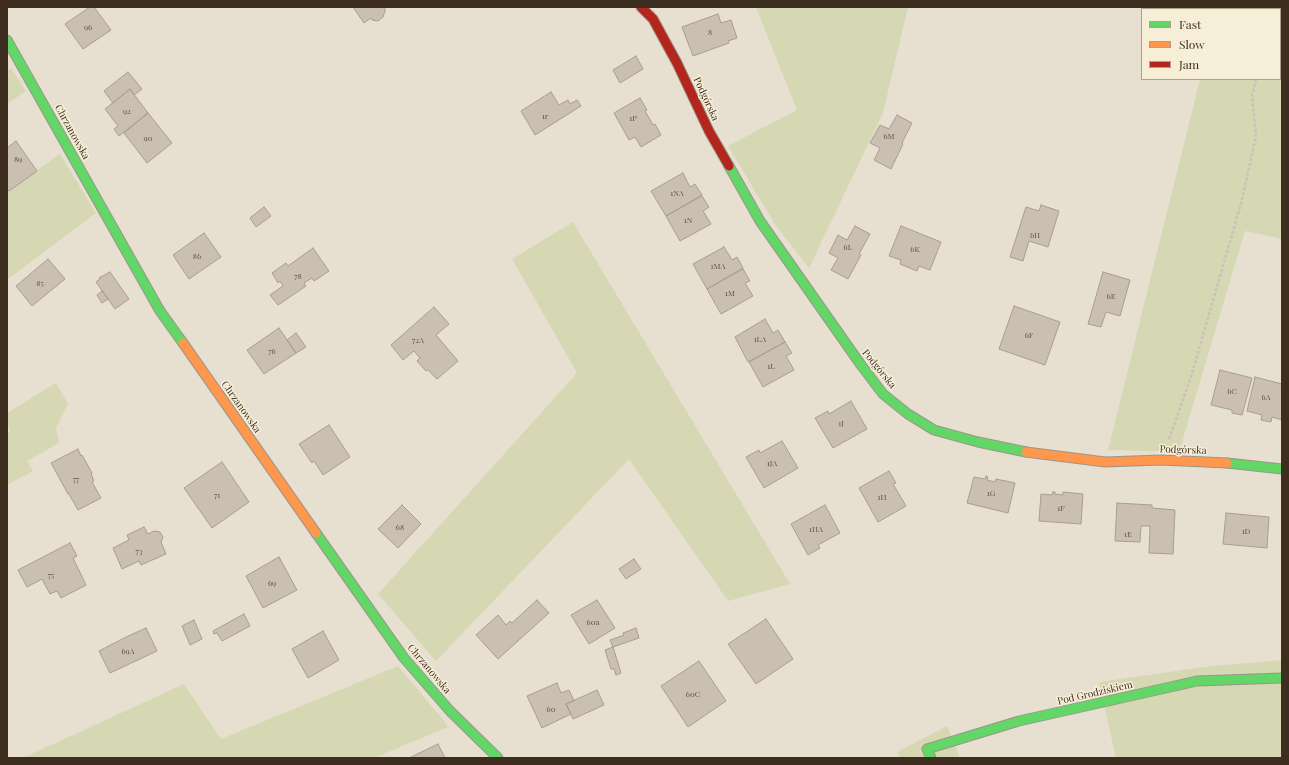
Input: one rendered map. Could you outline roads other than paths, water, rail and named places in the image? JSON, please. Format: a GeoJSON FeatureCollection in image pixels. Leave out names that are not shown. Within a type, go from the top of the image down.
{"type":"FeatureCollection","features":[{"type":"Feature","properties":{"kind":"street","name":"Podgórska"},"geometry":{"type":"LineString","coordinates":[[641,7],[653,19],[677,63],[709,131],[760,221],[883,394],[908,414],[934,430],[978,442],[1033,453],[1105,462],[1161,460],[1214,462],[1282,469]]}},
{"type":"Feature","properties":{"kind":"street","name":"Chrzanowska"},"geometry":{"type":"LineString","coordinates":[[7,40],[160,311],[404,658],[450,711],[498,758]]}},
{"type":"Feature","properties":{"kind":"street","name":"Pod Grodziskiem"},"geometry":{"type":"LineString","coordinates":[[931,758],[927,749],[1019,721],[1197,681],[1282,678]]}}]}
